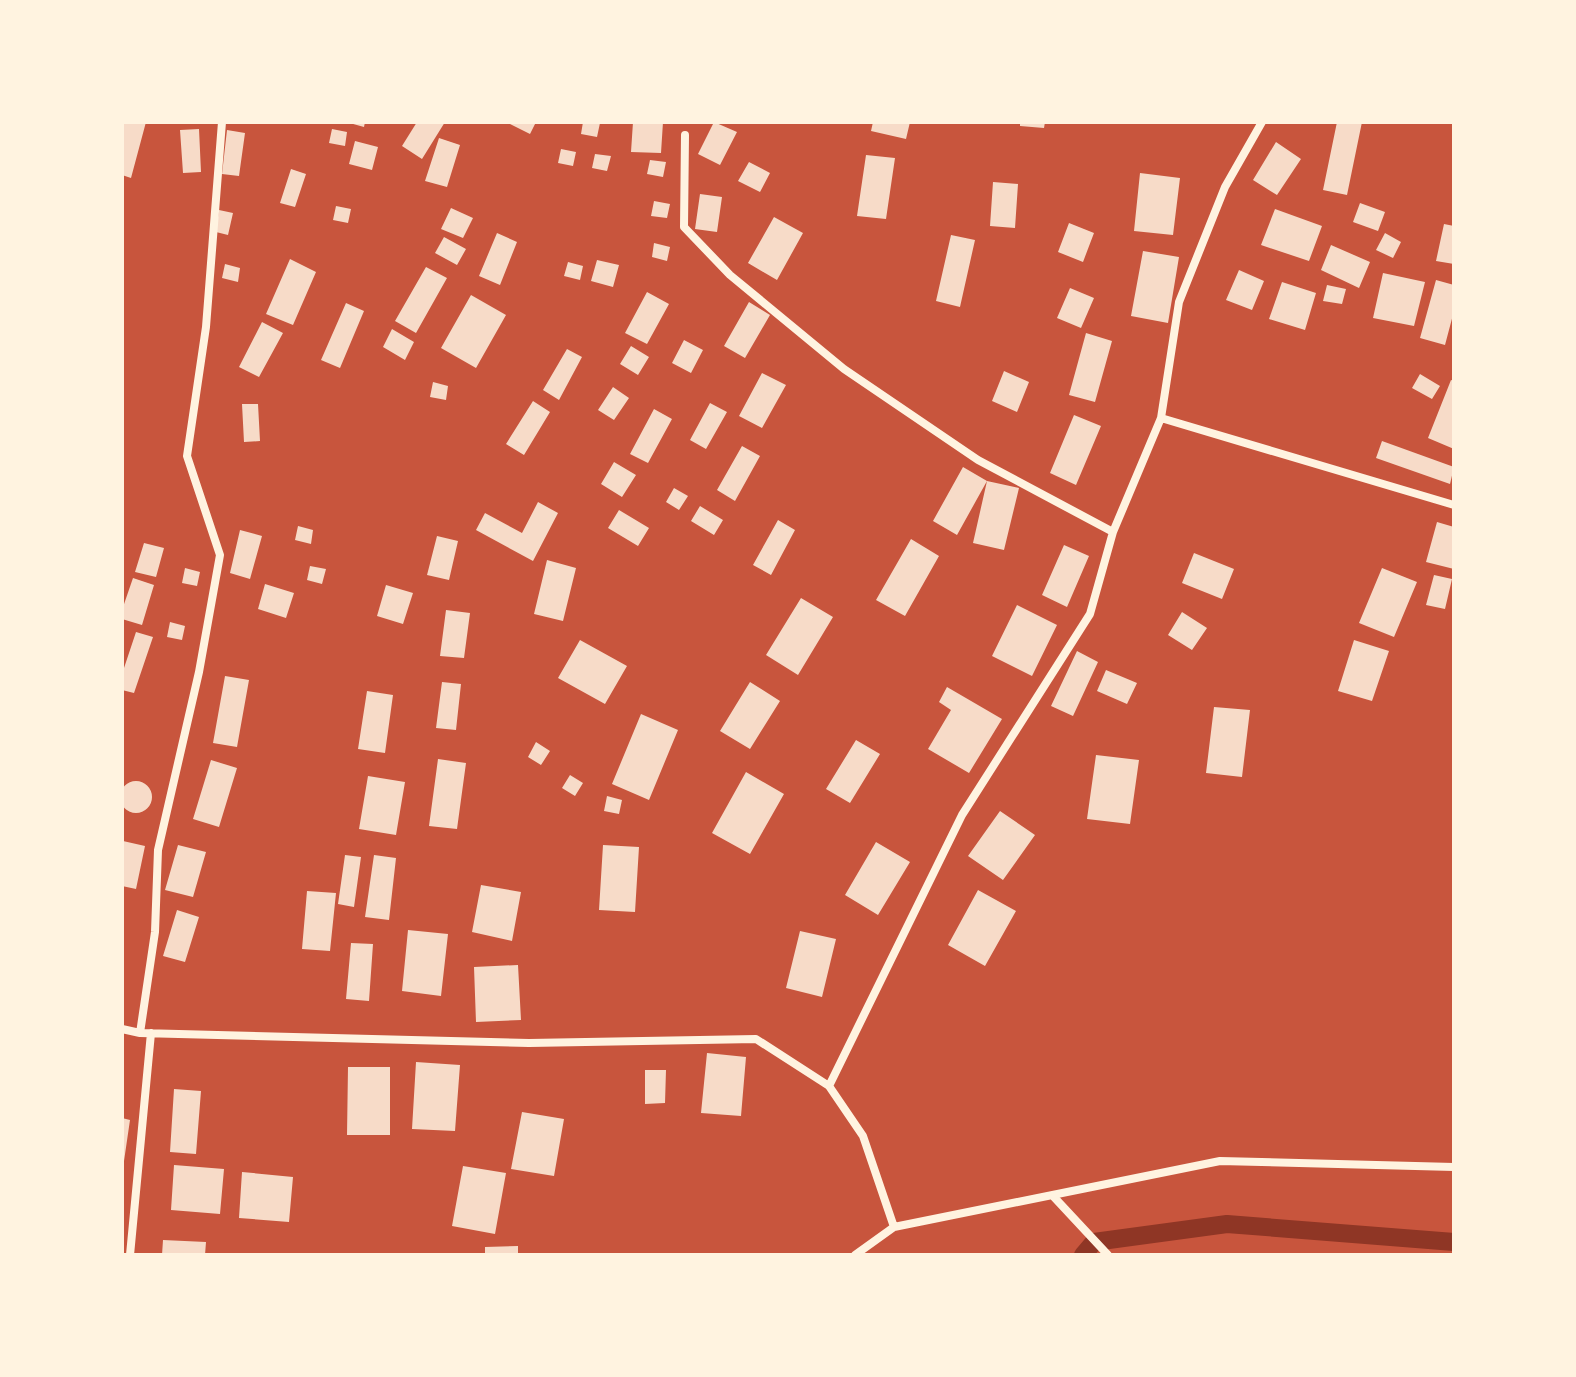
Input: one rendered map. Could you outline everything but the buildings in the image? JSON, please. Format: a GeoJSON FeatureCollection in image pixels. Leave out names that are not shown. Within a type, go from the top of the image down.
{"type":"FeatureCollection","features":[{"type":"Feature","properties":{"kind":"street"},"geometry":{"type":"LineString","coordinates":[[140,1033],[155,932],[158,850],[199,672],[220,555],[187,456],[206,327],[222,122]]}},
{"type":"Feature","properties":{"kind":"street"},"geometry":{"type":"LineString","coordinates":[[829,1086],[962,815],[1090,614],[1113,532],[1161,418],[1179,302],[1225,187],[1262,122]]}},
{"type":"Feature","properties":{"kind":"street"},"geometry":{"type":"LineString","coordinates":[[685,135],[684,227],[730,275],[844,369],[978,460],[1113,532]]}},
{"type":"Feature","properties":{"kind":"street"},"geometry":{"type":"LineString","coordinates":[[1161,418],[1454,505]]}},
{"type":"Feature","properties":{"kind":"street"},"geometry":{"type":"LineString","coordinates":[[122,1029],[140,1033],[529,1043],[756,1039],[829,1086],[863,1136],[894,1227]]}},
{"type":"Feature","properties":{"kind":"street"},"geometry":{"type":"LineString","coordinates":[[130,1255],[151,1033]]}},
{"type":"Feature","properties":{"kind":"street"},"geometry":{"type":"LineString","coordinates":[[855,1255],[894,1227],[1220,1161],[1454,1167]]}},
{"type":"Feature","properties":{"kind":"street"},"geometry":{"type":"LineString","coordinates":[[1053,1196],[1108,1255]]}},
{"type":"Feature","properties":{"kind":"waterway"},"geometry":{"type":"LineString","coordinates":[[1083,1255],[1094,1242],[1227,1224],[1454,1242]]}}]}
